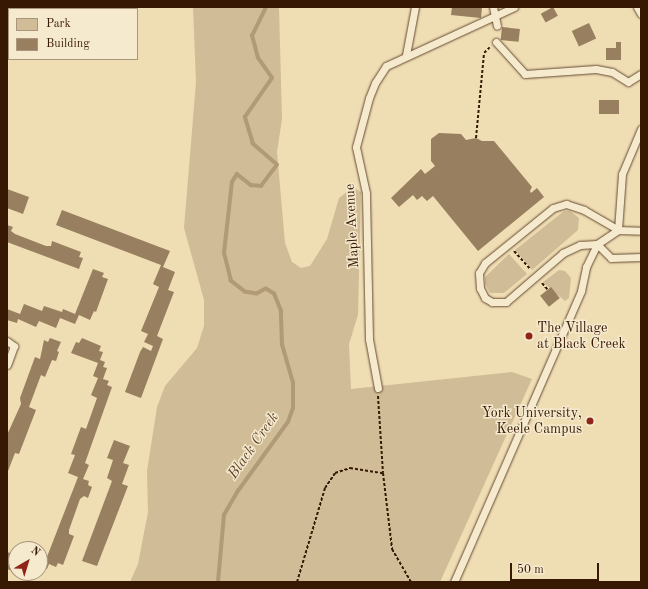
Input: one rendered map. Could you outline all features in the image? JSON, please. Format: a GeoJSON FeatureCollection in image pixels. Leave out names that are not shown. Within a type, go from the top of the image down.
{"type":"FeatureCollection","features":[{"type":"Feature","properties":{"kind":"lane"},"geometry":{"type":"LineString","coordinates":[[406,55],[414,7]]}},
{"type":"Feature","properties":{"kind":"lane"},"geometry":{"type":"LineString","coordinates":[[493,7],[497,26]]}},
{"type":"Feature","properties":{"kind":"lane","name":"Maple Avenue"},"geometry":{"type":"LineString","coordinates":[[378,388],[369,339],[366,193],[356,147],[374,83],[386,66],[406,55],[514,7]]}},
{"type":"Feature","properties":{"kind":"lane"},"geometry":{"type":"LineString","coordinates":[[637,7],[641,14]]}},
{"type":"Feature","properties":{"kind":"lane"},"geometry":{"type":"LineString","coordinates":[[496,42],[525,74],[596,70],[612,72],[628,82],[641,74]]}},
{"type":"Feature","properties":{"kind":"lane"},"geometry":{"type":"LineString","coordinates":[[618,230],[622,174],[641,129]]}},
{"type":"Feature","properties":{"kind":"lane"},"geometry":{"type":"LineString","coordinates":[[618,230],[597,244],[580,245],[563,253],[506,302],[492,302],[485,298],[478,281],[479,273],[485,263],[553,208],[566,204],[584,210],[618,230],[641,231]]}},
{"type":"Feature","properties":{"kind":"lane"},"geometry":{"type":"LineString","coordinates":[[597,244],[611,258],[641,257]]}},
{"type":"Feature","properties":{"kind":"lane"},"geometry":{"type":"LineString","coordinates":[[454,582],[578,297],[586,267],[597,244]]}},
{"type":"Feature","properties":{"kind":"lane"},"geometry":{"type":"LineString","coordinates":[[7,341],[14,346],[7,365]]}},
{"type":"Feature","properties":{"kind":"path"},"geometry":{"type":"LineString","coordinates":[[476,138],[484,52],[496,42]]}},
{"type":"Feature","properties":{"kind":"path"},"geometry":{"type":"LineString","coordinates":[[508,244],[548,290]]}},
{"type":"Feature","properties":{"kind":"path"},"geometry":{"type":"LineString","coordinates":[[378,388],[384,473],[392,549],[411,582]]}},
{"type":"Feature","properties":{"kind":"path"},"geometry":{"type":"LineString","coordinates":[[297,582],[330,479],[342,469],[350,468],[384,473]]}},
{"type":"Feature","properties":{"kind":"green space"},"geometry":{"type":"Polygon","coordinates":[[[193,7],[279,7],[282,119],[277,152],[285,243],[292,262],[301,268],[310,266],[327,239],[339,198],[353,187],[361,192],[358,315],[349,344],[351,389],[512,372],[532,379],[440,582],[130,582],[138,564],[148,512],[147,471],[157,407],[165,386],[197,348],[204,326],[204,300],[184,228],[196,82],[193,7]]]}},
{"type":"Feature","properties":{"kind":"green space"},"geometry":{"type":"Polygon","coordinates":[[[564,211],[570,211],[579,218],[578,230],[532,270],[515,250],[564,211]]]}},
{"type":"Feature","properties":{"kind":"green space"},"geometry":{"type":"Polygon","coordinates":[[[509,254],[527,274],[504,293],[490,293],[485,284],[485,277],[509,254]]]}},
{"type":"Feature","properties":{"kind":"green space"},"geometry":{"type":"Polygon","coordinates":[[[559,270],[565,271],[571,278],[569,298],[565,301],[543,282],[559,270]]]}},
{"type":"Feature","properties":{"kind":"building"},"geometry":{"type":"Polygon","coordinates":[[[452,7],[482,7],[481,18],[451,15],[452,7]]]}},
{"type":"Feature","properties":{"kind":"building"},"geometry":{"type":"Polygon","coordinates":[[[553,7],[558,16],[546,23],[541,14],[553,7]]]}},
{"type":"Feature","properties":{"kind":"building"},"geometry":{"type":"Polygon","coordinates":[[[589,23],[596,38],[579,46],[572,31],[589,23]]]}},
{"type":"Feature","properties":{"kind":"building"},"geometry":{"type":"Polygon","coordinates":[[[502,27],[520,29],[519,42],[501,40],[502,27]]]}},
{"type":"Feature","properties":{"kind":"building"},"geometry":{"type":"Polygon","coordinates":[[[616,42],[621,42],[621,60],[606,60],[606,48],[616,48],[616,42]]]}},
{"type":"Feature","properties":{"kind":"building"},"geometry":{"type":"Polygon","coordinates":[[[599,100],[619,100],[619,114],[599,114],[599,100]]]}},
{"type":"Feature","properties":{"kind":"building"},"geometry":{"type":"Polygon","coordinates":[[[439,133],[461,134],[466,140],[476,138],[482,141],[494,141],[532,187],[530,191],[531,193],[537,188],[544,197],[478,251],[433,196],[427,201],[422,196],[417,200],[413,195],[399,207],[391,198],[421,169],[425,174],[435,166],[431,161],[431,139],[439,133]]]}},
{"type":"Feature","properties":{"kind":"building"},"geometry":{"type":"Polygon","coordinates":[[[7,189],[29,197],[23,214],[7,208],[7,189]]]}},
{"type":"Feature","properties":{"kind":"building"},"geometry":{"type":"Polygon","coordinates":[[[62,210],[170,251],[163,267],[175,272],[168,290],[174,292],[157,336],[163,339],[141,398],[125,392],[143,347],[151,351],[153,346],[144,342],[148,334],[141,331],[159,287],[153,284],[161,265],[56,225],[62,210]]]}},
{"type":"Feature","properties":{"kind":"building"},"geometry":{"type":"Polygon","coordinates":[[[7,225],[13,227],[11,231],[15,234],[46,246],[51,246],[52,241],[81,252],[79,257],[83,258],[79,269],[7,242],[7,225]]]}},
{"type":"Feature","properties":{"kind":"building"},"geometry":{"type":"Polygon","coordinates":[[[93,269],[104,273],[102,277],[108,279],[96,312],[94,311],[90,320],[79,315],[75,324],[60,318],[56,328],[39,321],[36,327],[18,319],[17,323],[7,320],[7,309],[20,314],[24,304],[42,311],[44,306],[62,312],[63,309],[75,314],[93,269]]]}},
{"type":"Feature","properties":{"kind":"building"},"geometry":{"type":"Polygon","coordinates":[[[551,287],[560,298],[549,307],[540,296],[551,287]]]}},
{"type":"Feature","properties":{"kind":"building"},"geometry":{"type":"Polygon","coordinates":[[[50,338],[61,342],[57,351],[59,352],[56,361],[52,360],[45,377],[41,375],[29,407],[36,410],[19,454],[15,453],[8,471],[7,435],[21,404],[20,398],[35,357],[40,359],[44,340],[48,342],[50,338]]]}},
{"type":"Feature","properties":{"kind":"building"},"geometry":{"type":"Polygon","coordinates":[[[82,338],[101,346],[99,351],[103,352],[100,360],[105,362],[103,367],[107,368],[103,379],[109,381],[107,385],[112,387],[85,463],[89,465],[83,479],[89,481],[88,485],[92,487],[88,498],[84,496],[80,499],[69,530],[69,534],[74,536],[63,565],[58,563],[56,567],[49,564],[48,566],[48,554],[78,477],[68,473],[75,455],[71,454],[81,427],[86,429],[97,398],[91,395],[98,378],[93,376],[98,363],[71,353],[76,342],[79,343],[82,338]]]}},
{"type":"Feature","properties":{"kind":"building"},"geometry":{"type":"Polygon","coordinates":[[[114,440],[130,446],[123,463],[129,465],[122,484],[128,486],[97,566],[82,561],[112,481],[107,478],[113,460],[107,458],[114,440]]]}},
{"type":"Feature","properties":{"kind":"building"},"geometry":{"type":"Polygon","coordinates":[[[7,552],[8,569],[7,569],[7,552]]]}},
{"type":"Feature","properties":{"kind":"waterway","name":"Black Creek"},"geometry":{"type":"LineString","coordinates":[[218,582],[224,515],[238,491],[288,422],[293,408],[293,383],[282,345],[281,311],[274,294],[266,289],[257,294],[245,292],[231,281],[224,253],[232,182],[237,174],[251,185],[261,186],[277,165],[253,144],[245,117],[272,78],[258,58],[252,36],[266,7]]}},
{"type":"Feature","properties":{"kind":"place","name":"The Village at Black Creek"},"geometry":{"type":"Point","coordinates":[529,336]}},
{"type":"Feature","properties":{"kind":"place","name":"York University, Keele Campus"},"geometry":{"type":"Point","coordinates":[590,421]}}]}
